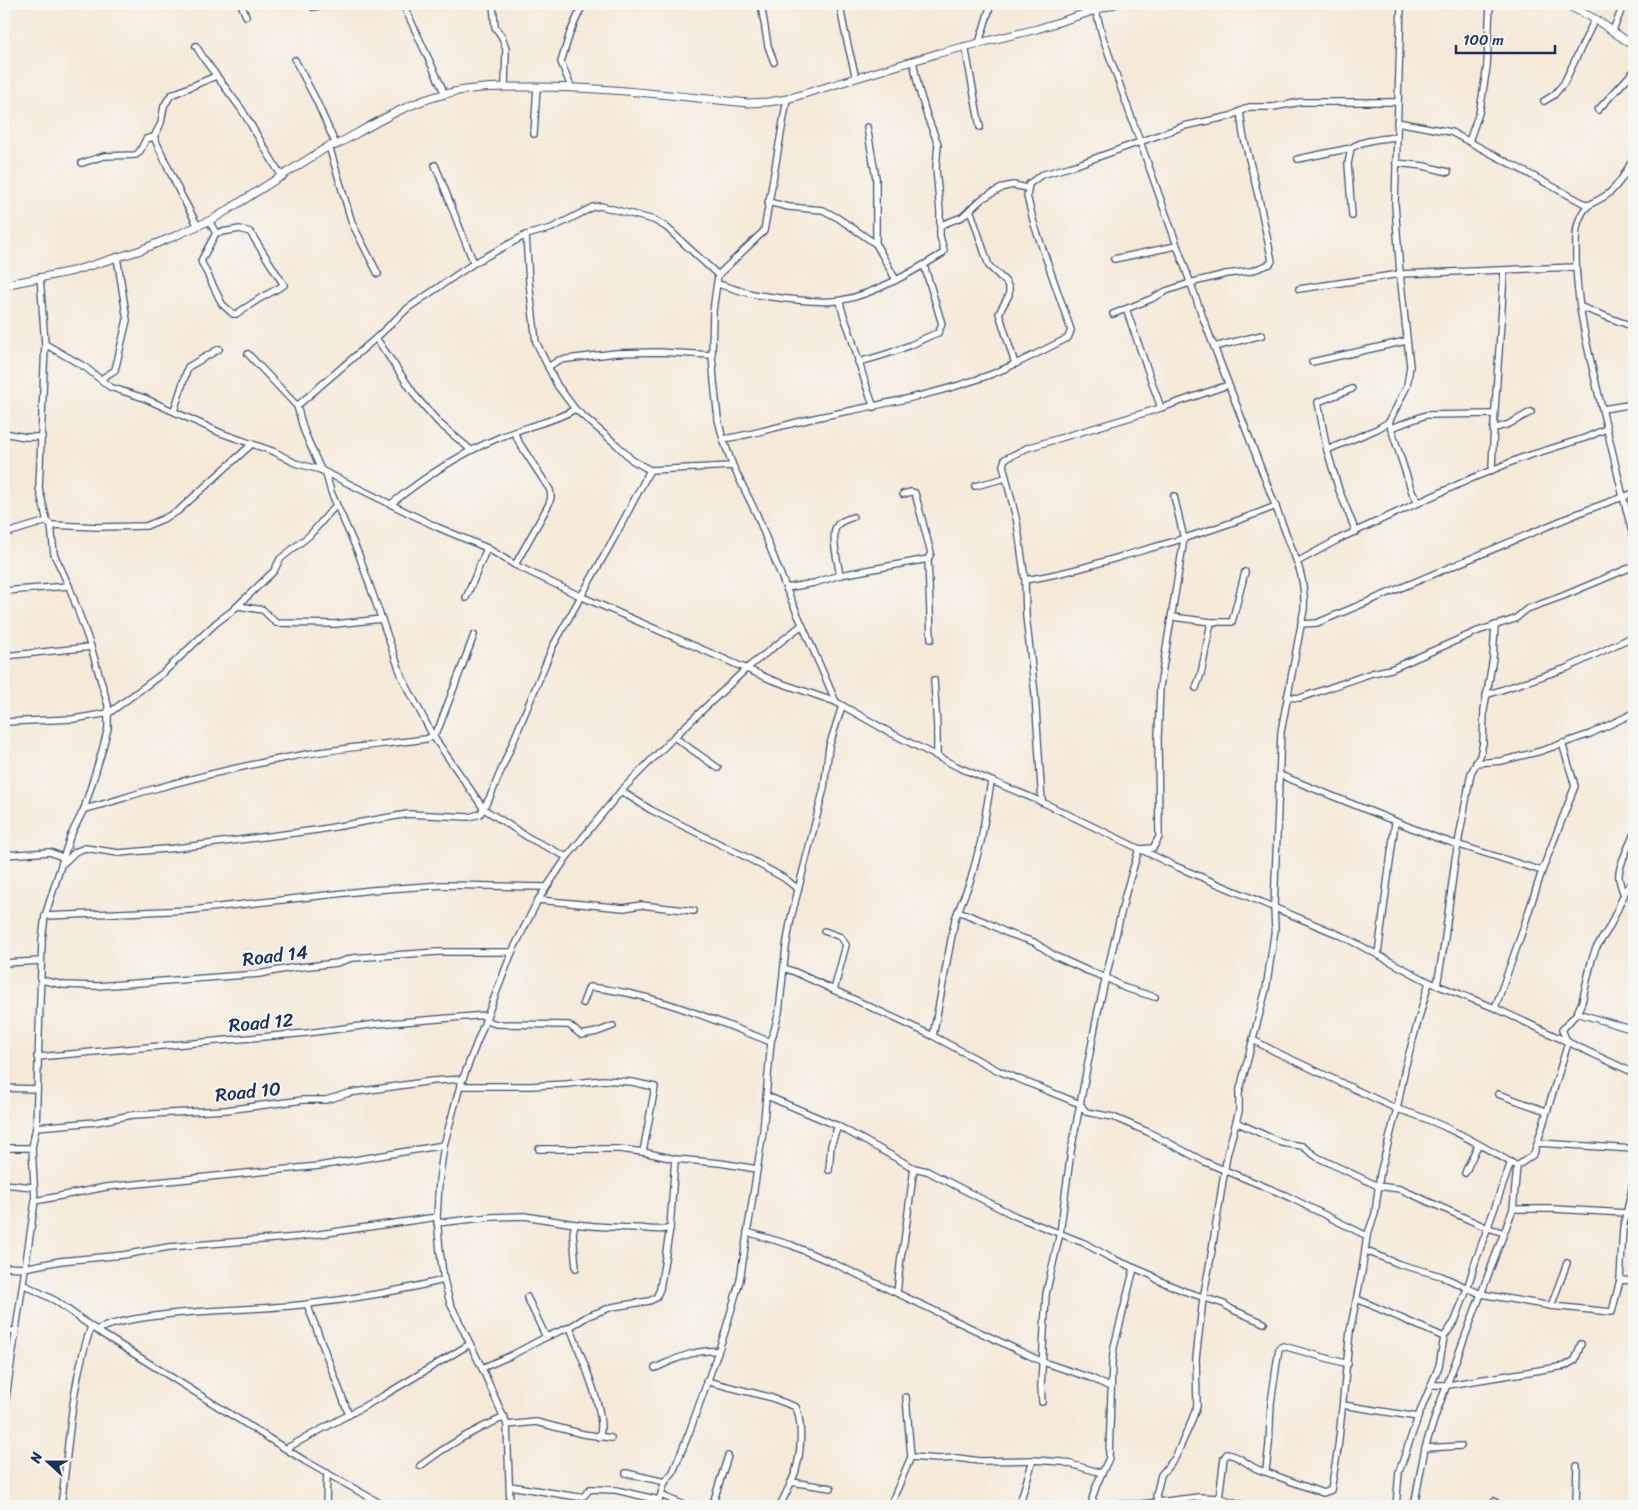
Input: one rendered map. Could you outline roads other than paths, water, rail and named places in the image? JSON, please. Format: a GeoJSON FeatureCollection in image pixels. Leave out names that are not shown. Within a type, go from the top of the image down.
{"type":"FeatureCollection","features":[{"type":"Feature","properties":{"kind":"street"},"geometry":{"type":"LineString","coordinates":[[241,4],[246,16]]}},
{"type":"Feature","properties":{"kind":"street"},"geometry":{"type":"LineString","coordinates":[[313,8],[331,4]]}},
{"type":"Feature","properties":{"kind":"street"},"geometry":{"type":"LineString","coordinates":[[403,4],[445,94]]}},
{"type":"Feature","properties":{"kind":"street"},"geometry":{"type":"LineString","coordinates":[[493,4],[495,27],[502,37],[506,49],[505,87]]}},
{"type":"Feature","properties":{"kind":"street"},"geometry":{"type":"LineString","coordinates":[[571,87],[561,62],[570,33],[583,4]]}},
{"type":"Feature","properties":{"kind":"street"},"geometry":{"type":"LineString","coordinates":[[761,4],[768,46],[774,62]]}},
{"type":"Feature","properties":{"kind":"street"},"geometry":{"type":"LineString","coordinates":[[840,4],[856,78]]}},
{"type":"Feature","properties":{"kind":"street"},"geometry":{"type":"LineString","coordinates":[[979,43],[991,4]]}},
{"type":"Feature","properties":{"kind":"street"},"geometry":{"type":"LineString","coordinates":[[4,285],[73,271],[138,251],[198,226],[332,146],[394,114],[445,94],[475,88],[571,87],[614,89],[748,103],[768,102],[787,99],[965,46],[1037,29],[1095,7],[1115,4]]}},
{"type":"Feature","properties":{"kind":"street"},"geometry":{"type":"LineString","coordinates":[[1401,4],[1395,204],[1406,341],[1410,366],[1407,386],[1390,425],[1412,492],[1419,503]]}},
{"type":"Feature","properties":{"kind":"street"},"geometry":{"type":"LineString","coordinates":[[1469,141],[1479,113],[1487,66],[1490,4]]}},
{"type":"Feature","properties":{"kind":"street"},"geometry":{"type":"LineString","coordinates":[[1565,4],[1595,19],[1632,44],[1634,35]]}},
{"type":"Feature","properties":{"kind":"street"},"geometry":{"type":"LineString","coordinates":[[1613,30],[1624,4]]}},
{"type":"Feature","properties":{"kind":"street"},"geometry":{"type":"LineString","coordinates":[[1095,7],[1102,38],[1176,246],[1297,562],[1305,591],[1304,608],[1281,732],[1274,907],[1275,929],[1266,989],[1239,1093],[1239,1111],[1224,1170],[1203,1298],[1196,1358],[1197,1406],[1175,1458],[1161,1476],[1156,1496],[1158,1504]]}},
{"type":"Feature","properties":{"kind":"street"},"geometry":{"type":"LineString","coordinates":[[1544,100],[1554,95],[1564,83],[1595,19]]}},
{"type":"Feature","properties":{"kind":"street"},"geometry":{"type":"LineString","coordinates":[[196,46],[242,110],[282,176]]}},
{"type":"Feature","properties":{"kind":"street"},"geometry":{"type":"LineString","coordinates":[[965,46],[980,127]]}},
{"type":"Feature","properties":{"kind":"street"},"geometry":{"type":"LineString","coordinates":[[295,60],[316,100],[332,146],[352,224],[378,274]]}},
{"type":"Feature","properties":{"kind":"street"},"geometry":{"type":"LineString","coordinates":[[717,284],[735,287],[755,294],[840,301],[858,296],[896,280],[942,254],[944,250],[940,236],[941,225],[936,168],[938,144],[919,90],[913,61]]}},
{"type":"Feature","properties":{"kind":"street"},"geometry":{"type":"LineString","coordinates":[[1598,110],[1634,72]]}},
{"type":"Feature","properties":{"kind":"street"},"geometry":{"type":"LineString","coordinates":[[82,163],[104,156],[136,155],[146,138],[154,136],[161,123],[164,106],[171,96],[183,89],[216,76]]}},
{"type":"Feature","properties":{"kind":"street"},"geometry":{"type":"LineString","coordinates":[[534,134],[536,87]]}},
{"type":"Feature","properties":{"kind":"street"},"geometry":{"type":"LineString","coordinates":[[787,99],[764,231],[718,275],[713,311],[712,355],[718,419],[723,439],[836,702]]}},
{"type":"Feature","properties":{"kind":"street"},"geometry":{"type":"LineString","coordinates":[[723,439],[874,407],[952,388],[992,374],[1068,338],[1071,330],[1034,224],[1027,196],[1027,188],[1034,179],[1041,175],[1076,165],[1184,126],[1231,116],[1249,108],[1273,107],[1301,102],[1397,102]]}},
{"type":"Feature","properties":{"kind":"street"},"geometry":{"type":"LineString","coordinates":[[1113,314],[1166,291],[1226,274],[1252,271],[1266,267],[1272,260],[1260,199],[1243,134],[1240,111]]}},
{"type":"Feature","properties":{"kind":"street"},"geometry":{"type":"LineString","coordinates":[[1397,122],[1451,132],[1587,205]]}},
{"type":"Feature","properties":{"kind":"street"},"geometry":{"type":"LineString","coordinates":[[867,127],[876,178],[876,244]]}},
{"type":"Feature","properties":{"kind":"street"},"geometry":{"type":"LineString","coordinates":[[154,136],[178,191],[198,226]]}},
{"type":"Feature","properties":{"kind":"street"},"geometry":{"type":"LineString","coordinates":[[1298,160],[1376,140],[1396,137]]}},
{"type":"Feature","properties":{"kind":"street"},"geometry":{"type":"LineString","coordinates":[[1350,148],[1348,164],[1352,216]]}},
{"type":"Feature","properties":{"kind":"street"},"geometry":{"type":"LineString","coordinates":[[1634,157],[1626,173],[1615,187],[1606,196],[1587,205],[1579,218],[1576,236],[1576,267],[1594,380],[1634,538]]}},
{"type":"Feature","properties":{"kind":"street"},"geometry":{"type":"LineString","coordinates":[[1396,163],[1424,166],[1448,172]]}},
{"type":"Feature","properties":{"kind":"street"},"geometry":{"type":"LineString","coordinates":[[435,165],[449,197],[459,230],[474,263]]}},
{"type":"Feature","properties":{"kind":"street"},"geometry":{"type":"LineString","coordinates":[[941,225],[962,216],[983,198],[1004,187],[1013,185],[1027,188]]}},
{"type":"Feature","properties":{"kind":"street"},"geometry":{"type":"LineString","coordinates":[[768,202],[789,207],[823,210],[838,218],[876,244],[896,280]]}},
{"type":"Feature","properties":{"kind":"street"},"geometry":{"type":"LineString","coordinates":[[297,406],[408,308],[474,263],[526,236],[552,228],[584,210],[601,206],[654,220],[666,227],[718,275]]}},
{"type":"Feature","properties":{"kind":"street"},"geometry":{"type":"LineString","coordinates":[[970,209],[988,266],[1006,282],[1008,288],[1009,295],[999,313],[1015,364]]}},
{"type":"Feature","properties":{"kind":"street"},"geometry":{"type":"LineString","coordinates":[[209,221],[216,233]]}},
{"type":"Feature","properties":{"kind":"street"},"geometry":{"type":"LineString","coordinates":[[240,229],[250,232],[284,285],[233,314],[222,304],[201,261],[216,233],[240,229]]}},
{"type":"Feature","properties":{"kind":"street"},"geometry":{"type":"LineString","coordinates":[[526,236],[528,282],[536,342],[558,385],[575,409],[632,460],[650,470],[733,466]]}},
{"type":"Feature","properties":{"kind":"street"},"geometry":{"type":"LineString","coordinates":[[1114,259],[1176,246]]}},
{"type":"Feature","properties":{"kind":"street"},"geometry":{"type":"LineString","coordinates":[[101,379],[115,370],[126,328],[127,320],[117,257]]}},
{"type":"Feature","properties":{"kind":"street"},"geometry":{"type":"LineString","coordinates":[[858,362],[883,356],[909,346],[928,335],[938,333],[942,324],[924,265]]}},
{"type":"Feature","properties":{"kind":"street"},"geometry":{"type":"LineString","coordinates":[[1299,289],[1400,274],[1576,267]]}},
{"type":"Feature","properties":{"kind":"street"},"geometry":{"type":"LineString","coordinates":[[1492,470],[1504,270]]}},
{"type":"Feature","properties":{"kind":"street"},"geometry":{"type":"LineString","coordinates":[[4,1411],[35,1201],[32,1148],[36,1127],[41,960],[45,916],[64,861],[70,837],[84,809],[108,728],[109,713],[90,646],[69,586],[54,554],[49,523],[40,488],[45,344],[40,278]]}},
{"type":"Feature","properties":{"kind":"street"},"geometry":{"type":"LineString","coordinates":[[840,301],[842,314],[852,340],[864,383],[874,407]]}},
{"type":"Feature","properties":{"kind":"street"},"geometry":{"type":"LineString","coordinates":[[1581,307],[1634,327]]}},
{"type":"Feature","properties":{"kind":"street"},"geometry":{"type":"LineString","coordinates":[[1126,308],[1161,408]]}},
{"type":"Feature","properties":{"kind":"street"},"geometry":{"type":"LineString","coordinates":[[1214,347],[1262,335]]}},
{"type":"Feature","properties":{"kind":"street"},"geometry":{"type":"LineString","coordinates":[[376,338],[417,398],[439,423],[471,450]]}},
{"type":"Feature","properties":{"kind":"street"},"geometry":{"type":"LineString","coordinates":[[1312,362],[1406,341]]}},
{"type":"Feature","properties":{"kind":"street"},"geometry":{"type":"LineString","coordinates":[[45,344],[84,367],[110,387],[144,398],[221,433],[275,452],[295,463],[324,472],[437,527],[487,548],[580,596],[772,680],[836,702],[958,767],[1042,802],[1175,866],[1342,936],[1429,982],[1495,1008],[1634,1074]]}},
{"type":"Feature","properties":{"kind":"street"},"geometry":{"type":"LineString","coordinates":[[174,411],[188,367],[219,349]]}},
{"type":"Feature","properties":{"kind":"street"},"geometry":{"type":"LineString","coordinates":[[548,367],[559,360],[616,353],[658,352],[712,355]]}},
{"type":"Feature","properties":{"kind":"street"},"geometry":{"type":"LineString","coordinates":[[248,354],[297,406],[304,431],[324,472],[330,492],[359,555],[402,677],[433,736],[484,809],[529,838],[567,857]]}},
{"type":"Feature","properties":{"kind":"street"},"geometry":{"type":"LineString","coordinates":[[1042,802],[1035,694],[1026,616],[1025,580],[1017,522],[1003,465],[1005,459],[1027,448],[1161,408],[1228,385]]}},
{"type":"Feature","properties":{"kind":"street"},"geometry":{"type":"LineString","coordinates":[[1352,389],[1318,402],[1327,450],[1339,490],[1356,532]]}},
{"type":"Feature","properties":{"kind":"street"},"geometry":{"type":"LineString","coordinates":[[1602,409],[1634,404]]}},
{"type":"Feature","properties":{"kind":"street"},"geometry":{"type":"LineString","coordinates":[[391,504],[420,481],[471,450],[514,432],[562,416],[575,409]]}},
{"type":"Feature","properties":{"kind":"street"},"geometry":{"type":"LineString","coordinates":[[1493,429],[1509,424],[1532,412]]}},
{"type":"Feature","properties":{"kind":"street"},"geometry":{"type":"LineString","coordinates":[[1327,450],[1377,429],[1426,415],[1494,414]]}},
{"type":"Feature","properties":{"kind":"street"},"geometry":{"type":"LineString","coordinates":[[1297,562],[1356,532],[1468,480],[1521,458],[1585,438],[1606,429]]}},
{"type":"Feature","properties":{"kind":"street"},"geometry":{"type":"LineString","coordinates":[[514,432],[550,490],[551,497],[549,504],[515,564]]}},
{"type":"Feature","properties":{"kind":"street"},"geometry":{"type":"LineString","coordinates":[[4,433],[25,437],[42,437]]}},
{"type":"Feature","properties":{"kind":"street"},"geometry":{"type":"LineString","coordinates":[[4,534],[49,523],[98,527],[146,526],[178,511],[252,444]]}},
{"type":"Feature","properties":{"kind":"street"},"geometry":{"type":"LineString","coordinates":[[64,861],[74,852],[85,848],[119,853],[177,848],[317,830],[408,814],[476,816],[484,809],[553,646],[650,470]]}},
{"type":"Feature","properties":{"kind":"street"},"geometry":{"type":"LineString","coordinates":[[975,486],[1006,478]]}},
{"type":"Feature","properties":{"kind":"street"},"geometry":{"type":"LineString","coordinates":[[902,494],[915,493],[931,553],[928,560],[931,639]]}},
{"type":"Feature","properties":{"kind":"street"},"geometry":{"type":"LineString","coordinates":[[1301,624],[1318,623],[1456,564],[1634,493]]}},
{"type":"Feature","properties":{"kind":"street"},"geometry":{"type":"LineString","coordinates":[[1139,849],[1153,848],[1159,837],[1158,739],[1160,694],[1184,539],[1174,496]]}},
{"type":"Feature","properties":{"kind":"street"},"geometry":{"type":"LineString","coordinates":[[4,722],[73,719],[109,713],[164,674],[216,623],[238,606],[274,571],[280,559],[310,535],[336,505]]}},
{"type":"Feature","properties":{"kind":"street"},"geometry":{"type":"LineString","coordinates":[[1025,580],[1062,574],[1184,539],[1276,506]]}},
{"type":"Feature","properties":{"kind":"street"},"geometry":{"type":"LineString","coordinates":[[840,575],[835,528],[843,520],[853,517]]}},
{"type":"Feature","properties":{"kind":"street"},"geometry":{"type":"LineString","coordinates":[[466,598],[487,548]]}},
{"type":"Feature","properties":{"kind":"street"},"geometry":{"type":"LineString","coordinates":[[786,588],[814,583],[840,575],[928,560]]}},
{"type":"Feature","properties":{"kind":"street"},"geometry":{"type":"LineString","coordinates":[[1287,697],[1300,698],[1372,673],[1391,669],[1464,636],[1515,619],[1527,609],[1634,566]]}},
{"type":"Feature","properties":{"kind":"street"},"geometry":{"type":"LineString","coordinates":[[1173,617],[1211,622],[1232,622],[1245,572]]}},
{"type":"Feature","properties":{"kind":"street"},"geometry":{"type":"LineString","coordinates":[[4,591],[69,586]]}},
{"type":"Feature","properties":{"kind":"street"},"geometry":{"type":"LineString","coordinates":[[238,606],[263,610],[276,623],[335,624],[382,619]]}},
{"type":"Feature","properties":{"kind":"street"},"geometry":{"type":"LineString","coordinates":[[1196,688],[1201,674],[1211,622]]}},
{"type":"Feature","properties":{"kind":"street"},"geometry":{"type":"LineString","coordinates":[[510,1506],[507,1425],[450,1303],[444,1280],[437,1220],[439,1181],[444,1146],[460,1086],[512,952],[538,900],[567,857],[621,790],[674,737],[747,668],[802,625]]}},
{"type":"Feature","properties":{"kind":"street"},"geometry":{"type":"LineString","coordinates":[[1437,985],[1458,844],[1471,773],[1480,756],[1483,743],[1486,696],[1493,658],[1495,625]]}},
{"type":"Feature","properties":{"kind":"street"},"geometry":{"type":"LineString","coordinates":[[84,809],[112,803],[148,791],[289,757],[426,739],[433,736],[439,727],[474,635]]}},
{"type":"Feature","properties":{"kind":"street"},"geometry":{"type":"LineString","coordinates":[[1486,696],[1567,668],[1634,636]]}},
{"type":"Feature","properties":{"kind":"street"},"geometry":{"type":"LineString","coordinates":[[4,656],[90,646]]}},
{"type":"Feature","properties":{"kind":"street"},"geometry":{"type":"LineString","coordinates":[[934,680],[938,727],[937,755]]}},
{"type":"Feature","properties":{"kind":"street"},"geometry":{"type":"LineString","coordinates":[[659,1500],[665,1482],[673,1472],[683,1449],[718,1351],[740,1280],[768,1096],[771,1042],[779,1012],[791,918],[824,788],[829,747],[842,706]]}},
{"type":"Feature","properties":{"kind":"street"},"geometry":{"type":"LineString","coordinates":[[1476,763],[1501,761],[1562,743],[1590,734],[1634,713]]}},
{"type":"Feature","properties":{"kind":"street"},"geometry":{"type":"LineString","coordinates":[[674,737],[718,768]]}},
{"type":"Feature","properties":{"kind":"street"},"geometry":{"type":"LineString","coordinates":[[1495,1008],[1542,871],[1576,786],[1562,743]]}},
{"type":"Feature","properties":{"kind":"street"},"geometry":{"type":"LineString","coordinates":[[1280,775],[1437,838],[1542,871]]}},
{"type":"Feature","properties":{"kind":"street"},"geometry":{"type":"LineString","coordinates":[[933,1036],[958,911],[971,879],[981,841],[991,782]]}},
{"type":"Feature","properties":{"kind":"street"},"geometry":{"type":"LineString","coordinates":[[621,790],[651,810],[784,878],[798,889]]}},
{"type":"Feature","properties":{"kind":"street"},"geometry":{"type":"LineString","coordinates":[[1378,954],[1395,822]]}},
{"type":"Feature","properties":{"kind":"street"},"geometry":{"type":"LineString","coordinates":[[1624,895],[1618,878],[1622,860],[1628,851],[1634,833]]}},
{"type":"Feature","properties":{"kind":"street"},"geometry":{"type":"LineString","coordinates":[[1042,1402],[1046,1294],[1060,1233],[1071,1151],[1098,1011],[1126,892],[1139,849]]}},
{"type":"Feature","properties":{"kind":"street"},"geometry":{"type":"LineString","coordinates":[[4,855],[50,852],[64,861]]}},
{"type":"Feature","properties":{"kind":"street"},"geometry":{"type":"LineString","coordinates":[[1396,1506],[1399,1472],[1418,1417],[1439,1366],[1444,1337],[1455,1321],[1488,1228],[1514,1164],[1534,1154],[1568,1043],[1562,1030],[1577,1013],[1582,1002],[1596,948],[1609,928],[1630,884],[1634,884]]}},
{"type":"Feature","properties":{"kind":"street"},"geometry":{"type":"LineString","coordinates":[[45,916],[192,910],[372,890],[443,885],[546,887]]}},
{"type":"Feature","properties":{"kind":"street"},"geometry":{"type":"LineString","coordinates":[[538,900],[624,908],[641,905],[694,911]]}},
{"type":"Feature","properties":{"kind":"street"},"geometry":{"type":"LineString","coordinates":[[958,911],[1007,933],[1034,942],[1056,956],[1125,988],[1155,997]]}},
{"type":"Feature","properties":{"kind":"street"},"geometry":{"type":"LineString","coordinates":[[824,931],[841,937],[846,945],[834,990]]}},
{"type":"Feature","properties":{"kind":"street","name":"Road 14"},"geometry":{"type":"LineString","coordinates":[[41,980],[64,985],[97,986],[259,974],[337,963],[352,958],[438,952],[512,952]]}},
{"type":"Feature","properties":{"kind":"street"},"geometry":{"type":"LineString","coordinates":[[4,963],[41,960]]}},
{"type":"Feature","properties":{"kind":"street"},"geometry":{"type":"LineString","coordinates":[[784,968],[933,1036],[999,1071],[1080,1104],[1086,1112],[1113,1117],[1224,1170],[1285,1195],[1367,1236]]}},
{"type":"Feature","properties":{"kind":"street"},"geometry":{"type":"LineString","coordinates":[[1218,1506],[1224,1458],[1227,1454],[1234,1455],[1258,1470],[1323,1493],[1331,1490],[1348,1364],[1351,1324],[1366,1251],[1367,1236],[1375,1214],[1378,1186],[1405,1068],[1429,982]]}},
{"type":"Feature","properties":{"kind":"street"},"geometry":{"type":"LineString","coordinates":[[583,1003],[589,987],[632,993],[702,1015],[771,1042]]}},
{"type":"Feature","properties":{"kind":"street"},"geometry":{"type":"LineString","coordinates":[[1577,1013],[1634,1030]]}},
{"type":"Feature","properties":{"kind":"street","name":"Road 12"},"geometry":{"type":"LineString","coordinates":[[37,1057],[306,1033],[378,1024],[486,1018],[496,1024],[569,1025],[581,1035],[608,1030],[613,1026]]}},
{"type":"Feature","properties":{"kind":"street"},"geometry":{"type":"LineString","coordinates":[[1253,1040],[1397,1109],[1453,1130],[1514,1164]]}},
{"type":"Feature","properties":{"kind":"street","name":"Road 10"},"geometry":{"type":"LineString","coordinates":[[36,1127],[96,1122],[132,1115],[226,1110],[303,1100],[326,1100],[348,1093],[432,1081],[463,1079]]}},
{"type":"Feature","properties":{"kind":"street"},"geometry":{"type":"LineString","coordinates":[[460,1086],[558,1085],[603,1080],[632,1082],[655,1087],[643,1152]]}},
{"type":"Feature","properties":{"kind":"street"},"geometry":{"type":"LineString","coordinates":[[4,1088],[36,1089]]}},
{"type":"Feature","properties":{"kind":"street"},"geometry":{"type":"LineString","coordinates":[[1498,1094],[1546,1111]]}},
{"type":"Feature","properties":{"kind":"street"},"geometry":{"type":"LineString","coordinates":[[768,1096],[838,1126],[914,1168],[927,1172],[1014,1216],[1084,1243],[1109,1257],[1203,1298],[1224,1304],[1231,1309],[1264,1323]]}},
{"type":"Feature","properties":{"kind":"street"},"geometry":{"type":"LineString","coordinates":[[1236,1122],[1282,1143],[1302,1146],[1317,1157],[1378,1186],[1400,1190],[1504,1233]]}},
{"type":"Feature","properties":{"kind":"street"},"geometry":{"type":"LineString","coordinates":[[829,1170],[831,1145],[838,1126]]}},
{"type":"Feature","properties":{"kind":"street"},"geometry":{"type":"LineString","coordinates":[[1538,1143],[1634,1148]]}},
{"type":"Feature","properties":{"kind":"street"},"geometry":{"type":"LineString","coordinates":[[1465,1173],[1478,1145]]}},
{"type":"Feature","properties":{"kind":"street"},"geometry":{"type":"LineString","coordinates":[[35,1201],[106,1187],[319,1166],[444,1146]]}},
{"type":"Feature","properties":{"kind":"street"},"geometry":{"type":"LineString","coordinates":[[4,1148],[32,1148]]}},
{"type":"Feature","properties":{"kind":"street"},"geometry":{"type":"LineString","coordinates":[[539,1149],[608,1149],[643,1152],[675,1159],[757,1169]]}},
{"type":"Feature","properties":{"kind":"street"},"geometry":{"type":"LineString","coordinates":[[482,1368],[512,1356],[588,1316],[612,1308],[656,1298],[660,1289],[669,1236],[675,1159]]}},
{"type":"Feature","properties":{"kind":"street"},"geometry":{"type":"LineString","coordinates":[[1414,1506],[1425,1448],[1437,1411],[1513,1209],[1514,1164]]}},
{"type":"Feature","properties":{"kind":"street"},"geometry":{"type":"LineString","coordinates":[[897,1293],[914,1168]]}},
{"type":"Feature","properties":{"kind":"street"},"geometry":{"type":"LineString","coordinates":[[1366,1251],[1400,1264],[1441,1276],[1481,1294],[1551,1306],[1612,1312],[1620,1280],[1623,1228],[1634,1180]]}},
{"type":"Feature","properties":{"kind":"street"},"geometry":{"type":"LineString","coordinates":[[4,1184],[33,1188]]}},
{"type":"Feature","properties":{"kind":"street"},"geometry":{"type":"LineString","coordinates":[[1513,1209],[1626,1213]]}},
{"type":"Feature","properties":{"kind":"street"},"geometry":{"type":"LineString","coordinates":[[4,1266],[24,1268],[60,1261],[124,1255],[169,1247],[299,1237],[437,1220],[491,1217],[524,1216],[598,1228],[649,1228],[663,1231],[669,1236]]}},
{"type":"Feature","properties":{"kind":"street"},"geometry":{"type":"LineString","coordinates":[[575,1224],[573,1233],[576,1268]]}},
{"type":"Feature","properties":{"kind":"street"},"geometry":{"type":"LineString","coordinates":[[663,1231],[670,1228]]}},
{"type":"Feature","properties":{"kind":"street"},"geometry":{"type":"LineString","coordinates":[[747,1232],[791,1245],[1043,1362],[1091,1378],[1110,1387]]}},
{"type":"Feature","properties":{"kind":"street"},"geometry":{"type":"LineString","coordinates":[[1551,1306],[1566,1263]]}},
{"type":"Feature","properties":{"kind":"street"},"geometry":{"type":"LineString","coordinates":[[1134,1268],[1114,1347],[1110,1387],[1111,1449],[1092,1500],[1096,1504],[1158,1504],[1199,1497],[1220,1498],[1247,1506]]}},
{"type":"Feature","properties":{"kind":"street"},"geometry":{"type":"LineString","coordinates":[[93,1328],[140,1318],[196,1311],[307,1304],[381,1294],[444,1280]]}},
{"type":"Feature","properties":{"kind":"street"},"geometry":{"type":"LineString","coordinates":[[1620,1280],[1634,1281]]}},
{"type":"Feature","properties":{"kind":"street"},"geometry":{"type":"LineString","coordinates":[[24,1284],[56,1301],[93,1328],[385,1506]]}},
{"type":"Feature","properties":{"kind":"street"},"geometry":{"type":"LineString","coordinates":[[527,1296],[546,1337]]}},
{"type":"Feature","properties":{"kind":"street"},"geometry":{"type":"LineString","coordinates":[[1357,1299],[1444,1337]]}},
{"type":"Feature","properties":{"kind":"street"},"geometry":{"type":"LineString","coordinates":[[307,1304],[349,1415]]}},
{"type":"Feature","properties":{"kind":"street"},"geometry":{"type":"LineString","coordinates":[[570,1327],[592,1384],[602,1424],[602,1432],[599,1437]]}},
{"type":"Feature","properties":{"kind":"street"},"geometry":{"type":"LineString","coordinates":[[61,1506],[70,1417],[84,1346],[93,1328]]}},
{"type":"Feature","properties":{"kind":"street"},"geometry":{"type":"LineString","coordinates":[[4,1331],[16,1331]]}},
{"type":"Feature","properties":{"kind":"street"},"geometry":{"type":"LineString","coordinates":[[288,1448],[349,1415],[470,1344]]}},
{"type":"Feature","properties":{"kind":"street"},"geometry":{"type":"LineString","coordinates":[[1431,1385],[1448,1385],[1565,1366],[1576,1360],[1581,1344]]}},
{"type":"Feature","properties":{"kind":"street"},"geometry":{"type":"LineString","coordinates":[[1263,1471],[1266,1470],[1268,1464],[1271,1403],[1279,1348],[1282,1346],[1348,1364]]}},
{"type":"Feature","properties":{"kind":"street"},"geometry":{"type":"LineString","coordinates":[[655,1368],[692,1353],[706,1350],[718,1351]]}},
{"type":"Feature","properties":{"kind":"street"},"geometry":{"type":"LineString","coordinates":[[706,1381],[796,1407],[800,1432],[798,1460],[780,1506]]}},
{"type":"Feature","properties":{"kind":"street"},"geometry":{"type":"LineString","coordinates":[[890,1506],[911,1457],[906,1397]]}},
{"type":"Feature","properties":{"kind":"street"},"geometry":{"type":"LineString","coordinates":[[1343,1405],[1418,1417]]}},
{"type":"Feature","properties":{"kind":"street"},"geometry":{"type":"LineString","coordinates":[[420,1466],[442,1448],[504,1417]]}},
{"type":"Feature","properties":{"kind":"street"},"geometry":{"type":"LineString","coordinates":[[507,1425],[536,1422],[599,1437],[611,1438]]}},
{"type":"Feature","properties":{"kind":"street"},"geometry":{"type":"LineString","coordinates":[[1425,1448],[1461,1446]]}},
{"type":"Feature","properties":{"kind":"street"},"geometry":{"type":"LineString","coordinates":[[712,1506],[728,1456]]}},
{"type":"Feature","properties":{"kind":"street"},"geometry":{"type":"LineString","coordinates":[[911,1457],[957,1458],[989,1462],[1033,1460],[1063,1462],[1102,1473]]}},
{"type":"Feature","properties":{"kind":"street"},"geometry":{"type":"LineString","coordinates":[[1019,1506],[1033,1460]]}},
{"type":"Feature","properties":{"kind":"street"},"geometry":{"type":"LineString","coordinates":[[1577,1466],[1577,1506]]}},
{"type":"Feature","properties":{"kind":"street"},"geometry":{"type":"LineString","coordinates":[[326,1506],[328,1473]]}},
{"type":"Feature","properties":{"kind":"street"},"geometry":{"type":"LineString","coordinates":[[626,1473],[665,1482]]}},
{"type":"Feature","properties":{"kind":"street"},"geometry":{"type":"LineString","coordinates":[[791,1482],[831,1488]]}},
{"type":"Feature","properties":{"kind":"street"},"geometry":{"type":"LineString","coordinates":[[510,1486],[578,1497],[584,1496],[590,1489],[616,1490],[686,1506]]}},
{"type":"Feature","properties":{"kind":"street"},"geometry":{"type":"LineString","coordinates":[[1494,1501],[1500,1506]]}}]}
